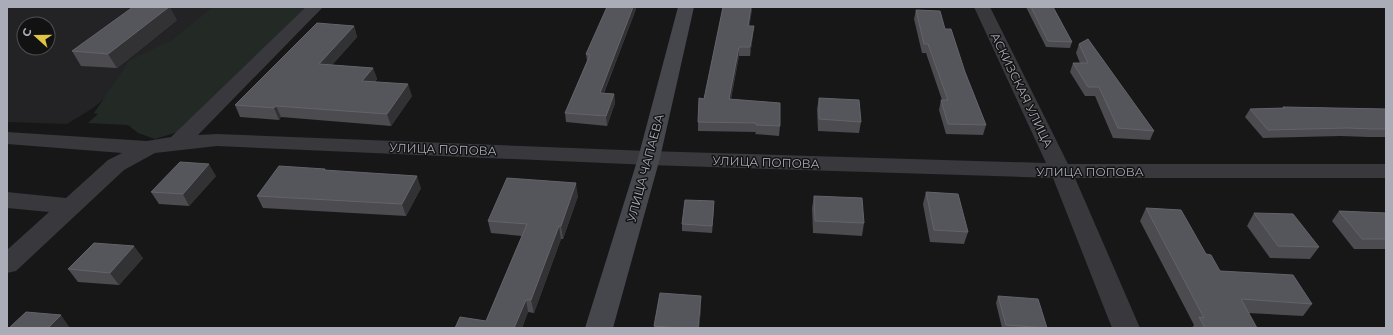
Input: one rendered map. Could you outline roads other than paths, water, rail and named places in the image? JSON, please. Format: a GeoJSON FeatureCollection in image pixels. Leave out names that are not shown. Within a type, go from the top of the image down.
{"type":"FeatureCollection","features":[{"type":"Feature","properties":{"kind":"street"},"geometry":{"type":"LineString","coordinates":[[178,143],[315,7]]}},
{"type":"Feature","properties":{"kind":"street","name":"УЛИЦА ЧАПАЕВА"},"geometry":{"type":"LineString","coordinates":[[599,328],[649,158],[686,7]]}},
{"type":"Feature","properties":{"kind":"street","name":"АСКИЗСКАЯ УЛИЦА"},"geometry":{"type":"LineString","coordinates":[[982,7],[1061,171],[1126,328]]}},
{"type":"Feature","properties":{"kind":"street"},"geometry":{"type":"LineString","coordinates":[[7,138],[148,148]]}},
{"type":"Feature","properties":{"kind":"street","name":"УЛИЦА ПОПОВА"},"geometry":{"type":"LineString","coordinates":[[148,148],[178,143],[217,140],[649,158],[1061,171],[1386,171]]}},
{"type":"Feature","properties":{"kind":"street"},"geometry":{"type":"LineString","coordinates":[[7,264],[116,165],[148,148]]}},
{"type":"Feature","properties":{"kind":"street"},"geometry":{"type":"LineString","coordinates":[[7,200],[70,206]]}}]}
